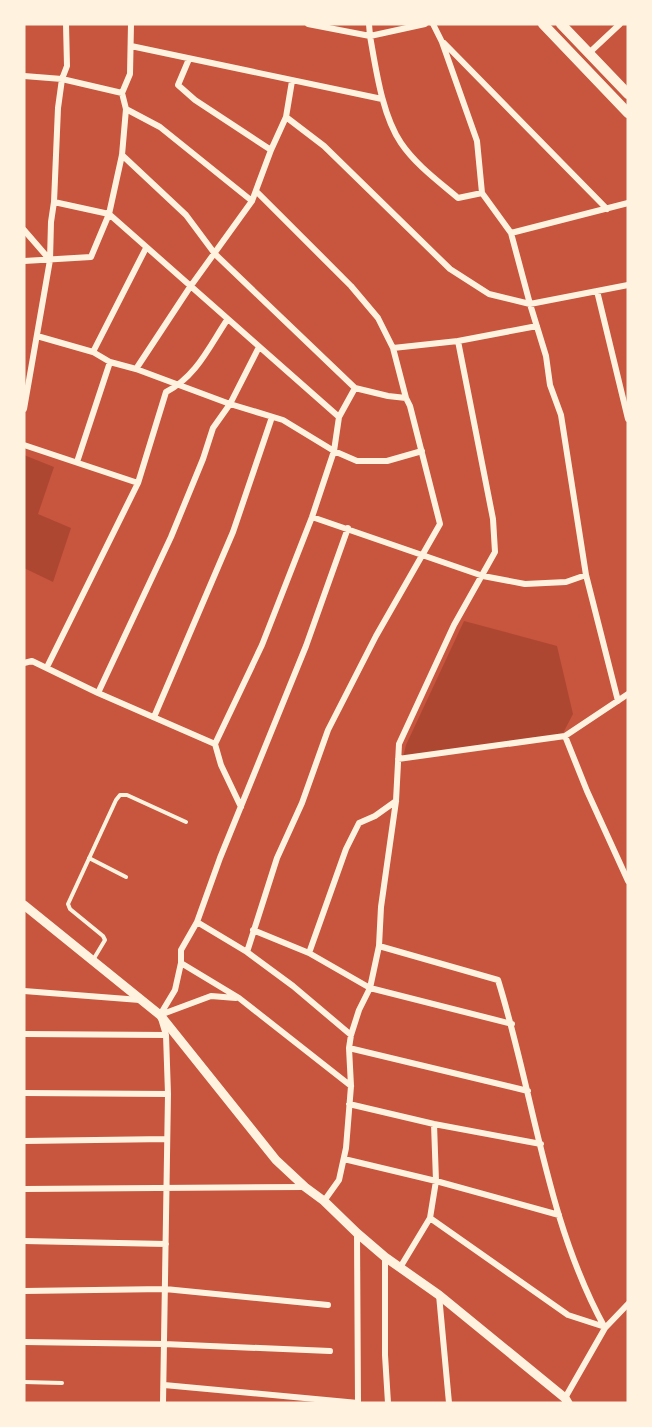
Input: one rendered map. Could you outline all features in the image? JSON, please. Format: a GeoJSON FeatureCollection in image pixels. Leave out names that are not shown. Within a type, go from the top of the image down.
{"type":"FeatureCollection","features":[{"type":"Feature","properties":{"kind":"main road"},"geometry":{"type":"LineString","coordinates":[[543,24],[628,113]]}},
{"type":"Feature","properties":{"kind":"main road"},"geometry":{"type":"LineString","coordinates":[[561,24],[628,94]]}},
{"type":"Feature","properties":{"kind":"street"},"geometry":{"type":"LineString","coordinates":[[24,409],[50,260],[58,108],[62,79],[67,66],[66,24]]}},
{"type":"Feature","properties":{"kind":"street"},"geometry":{"type":"LineString","coordinates":[[24,261],[91,257],[109,214],[122,156],[126,109],[122,93],[130,74],[131,24]]}},
{"type":"Feature","properties":{"kind":"street"},"geometry":{"type":"LineString","coordinates":[[308,24],[370,36],[425,24]]}},
{"type":"Feature","properties":{"kind":"street"},"geometry":{"type":"LineString","coordinates":[[369,24],[382,99],[400,142],[427,173],[458,198],[482,193]]}},
{"type":"Feature","properties":{"kind":"street"},"geometry":{"type":"LineString","coordinates":[[433,24],[442,42],[477,141],[482,193],[511,233],[546,356],[550,385],[561,415],[586,575],[618,701]]}},
{"type":"Feature","properties":{"kind":"street"},"geometry":{"type":"LineString","coordinates":[[589,53],[622,24],[628,28]]}},
{"type":"Feature","properties":{"kind":"street"},"geometry":{"type":"LineString","coordinates":[[442,42],[607,209]]}},
{"type":"Feature","properties":{"kind":"street"},"geometry":{"type":"LineString","coordinates":[[130,46],[382,99]]}},
{"type":"Feature","properties":{"kind":"street"},"geometry":{"type":"LineString","coordinates":[[189,59],[178,85],[271,150]]}},
{"type":"Feature","properties":{"kind":"street"},"geometry":{"type":"LineString","coordinates":[[24,76],[62,79],[122,93]]}},
{"type":"Feature","properties":{"kind":"street"},"geometry":{"type":"LineString","coordinates":[[136,369],[190,287],[252,201],[286,117],[292,81]]}},
{"type":"Feature","properties":{"kind":"street"},"geometry":{"type":"LineString","coordinates":[[126,109],[160,127],[252,201]]}},
{"type":"Feature","properties":{"kind":"street"},"geometry":{"type":"LineString","coordinates":[[286,117],[324,146],[450,269],[489,294],[530,304],[628,285]]}},
{"type":"Feature","properties":{"kind":"street"},"geometry":{"type":"LineString","coordinates":[[122,156],[186,215],[215,254],[355,388],[406,398]]}},
{"type":"Feature","properties":{"kind":"street"},"geometry":{"type":"LineString","coordinates":[[248,952],[277,858],[302,803],[328,730],[376,636],[440,524],[393,348],[378,318],[351,286],[256,191]]}},
{"type":"Feature","properties":{"kind":"street"},"geometry":{"type":"LineString","coordinates":[[54,202],[109,214],[339,417]]}},
{"type":"Feature","properties":{"kind":"street"},"geometry":{"type":"LineString","coordinates":[[511,233],[628,203]]}},
{"type":"Feature","properties":{"kind":"street"},"geometry":{"type":"LineString","coordinates":[[24,230],[50,260]]}},
{"type":"Feature","properties":{"kind":"street"},"geometry":{"type":"LineString","coordinates":[[93,352],[146,248]]}},
{"type":"Feature","properties":{"kind":"street"},"geometry":{"type":"LineString","coordinates":[[597,291],[628,419]]}},
{"type":"Feature","properties":{"kind":"street"},"geometry":{"type":"LineString","coordinates":[[46,667],[138,483],[166,392],[191,375],[227,320]]}},
{"type":"Feature","properties":{"kind":"street"},"geometry":{"type":"LineString","coordinates":[[393,348],[458,341],[537,326]]}},
{"type":"Feature","properties":{"kind":"street"},"geometry":{"type":"LineString","coordinates":[[37,336],[93,352],[110,362],[180,384],[230,404],[284,420],[334,451],[357,461],[387,461],[422,451]]}},
{"type":"Feature","properties":{"kind":"street"},"geometry":{"type":"LineString","coordinates":[[324,1201],[339,1180],[346,1148],[351,1086],[349,1048],[351,1035],[370,988],[379,946],[381,908],[396,801],[399,744],[454,625],[495,552],[493,519],[458,341]]}},
{"type":"Feature","properties":{"kind":"street"},"geometry":{"type":"LineString","coordinates":[[98,693],[171,537],[203,459],[213,428],[230,404],[259,347]]}},
{"type":"Feature","properties":{"kind":"street"},"geometry":{"type":"LineString","coordinates":[[77,462],[110,362]]}},
{"type":"Feature","properties":{"kind":"street"},"geometry":{"type":"LineString","coordinates":[[241,807],[221,765],[215,744],[262,645],[312,517],[334,451],[339,417],[355,388]]}},
{"type":"Feature","properties":{"kind":"street"},"geometry":{"type":"LineString","coordinates":[[154,717],[233,532],[272,417]]}},
{"type":"Feature","properties":{"kind":"street"},"geometry":{"type":"LineString","coordinates":[[24,445],[138,483]]}},
{"type":"Feature","properties":{"kind":"street"},"geometry":{"type":"LineString","coordinates":[[312,517],[483,576],[525,584],[566,582],[586,575]]}},
{"type":"Feature","properties":{"kind":"street"},"geometry":{"type":"LineString","coordinates":[[163,1403],[168,1094],[166,1035],[160,1015],[175,990],[181,963],[181,950],[197,922],[220,858],[306,646],[348,528]]}},
{"type":"Feature","properties":{"kind":"street"},"geometry":{"type":"LineString","coordinates":[[24,663],[32,661],[98,693],[215,744]]}},
{"type":"Feature","properties":{"kind":"street"},"geometry":{"type":"LineString","coordinates":[[398,759],[565,736],[628,694]]}},
{"type":"Feature","properties":{"kind":"street"},"geometry":{"type":"LineString","coordinates":[[565,736],[628,881]]}},
{"type":"Feature","properties":{"kind":"street"},"geometry":{"type":"LineString","coordinates":[[309,953],[346,849],[359,823],[375,816],[396,801]]}},
{"type":"Feature","properties":{"kind":"street"},"geometry":{"type":"LineString","coordinates":[[24,904],[160,1015],[276,1160],[305,1187],[324,1201],[385,1257],[401,1266],[439,1295],[567,1400],[605,1328],[628,1304]]}},
{"type":"Feature","properties":{"kind":"street"},"geometry":{"type":"LineString","coordinates":[[197,922],[248,952],[351,1035]]}},
{"type":"Feature","properties":{"kind":"street"},"geometry":{"type":"LineString","coordinates":[[253,930],[309,953],[370,988],[512,1024]]}},
{"type":"Feature","properties":{"kind":"street"},"geometry":{"type":"LineString","coordinates":[[379,946],[498,980],[512,1024],[559,1215],[575,1264],[605,1328]]}},
{"type":"Feature","properties":{"kind":"street"},"geometry":{"type":"LineString","coordinates":[[181,963],[239,998],[351,1086]]}},
{"type":"Feature","properties":{"kind":"street"},"geometry":{"type":"LineString","coordinates":[[24,991],[141,1000]]}},
{"type":"Feature","properties":{"kind":"street"},"geometry":{"type":"LineString","coordinates":[[160,1015],[211,996],[239,998]]}},
{"type":"Feature","properties":{"kind":"street"},"geometry":{"type":"LineString","coordinates":[[24,1034],[166,1035]]}},
{"type":"Feature","properties":{"kind":"street"},"geometry":{"type":"LineString","coordinates":[[349,1048],[528,1091]]}},
{"type":"Feature","properties":{"kind":"street"},"geometry":{"type":"LineString","coordinates":[[24,1093],[168,1094]]}},
{"type":"Feature","properties":{"kind":"street"},"geometry":{"type":"LineString","coordinates":[[349,1104],[434,1124],[541,1144]]}},
{"type":"Feature","properties":{"kind":"street"},"geometry":{"type":"LineString","coordinates":[[401,1266],[430,1218],[436,1181],[434,1124]]}},
{"type":"Feature","properties":{"kind":"street"},"geometry":{"type":"LineString","coordinates":[[24,1141],[167,1138]]}},
{"type":"Feature","properties":{"kind":"street"},"geometry":{"type":"LineString","coordinates":[[344,1159],[436,1181],[559,1215]]}},
{"type":"Feature","properties":{"kind":"street"},"geometry":{"type":"LineString","coordinates":[[24,1189],[305,1187]]}},
{"type":"Feature","properties":{"kind":"street"},"geometry":{"type":"LineString","coordinates":[[430,1218],[568,1315],[605,1328]]}},
{"type":"Feature","properties":{"kind":"street"},"geometry":{"type":"LineString","coordinates":[[164,1385],[358,1403],[357,1233]]}},
{"type":"Feature","properties":{"kind":"street"},"geometry":{"type":"LineString","coordinates":[[24,1241],[165,1245]]}},
{"type":"Feature","properties":{"kind":"street"},"geometry":{"type":"LineString","coordinates":[[385,1257],[388,1403]]}},
{"type":"Feature","properties":{"kind":"street"},"geometry":{"type":"LineString","coordinates":[[24,1291],[165,1289],[328,1305]]}},
{"type":"Feature","properties":{"kind":"street"},"geometry":{"type":"LineString","coordinates":[[439,1295],[449,1403]]}},
{"type":"Feature","properties":{"kind":"street"},"geometry":{"type":"LineString","coordinates":[[24,1342],[164,1344],[330,1351]]}},
{"type":"Feature","properties":{"kind":"lane"},"geometry":{"type":"LineString","coordinates":[[93,961],[105,940],[70,909],[68,904],[116,800],[120,795],[127,795],[186,822]]}},
{"type":"Feature","properties":{"kind":"lane"},"geometry":{"type":"LineString","coordinates":[[89,858],[126,877]]}},
{"type":"Feature","properties":{"kind":"lane"},"geometry":{"type":"LineString","coordinates":[[24,1382],[62,1383]]}},
{"type":"Feature","properties":{"kind":"shaded area"},"geometry":{"type":"Polygon","coordinates":[[[24,455],[54,467],[38,514],[71,528],[53,582],[24,568],[24,455]]]}},
{"type":"Feature","properties":{"kind":"shaded area"},"geometry":{"type":"Polygon","coordinates":[[[464,621],[557,646],[573,714],[560,739],[402,761],[406,745],[464,621]]]}}]}
